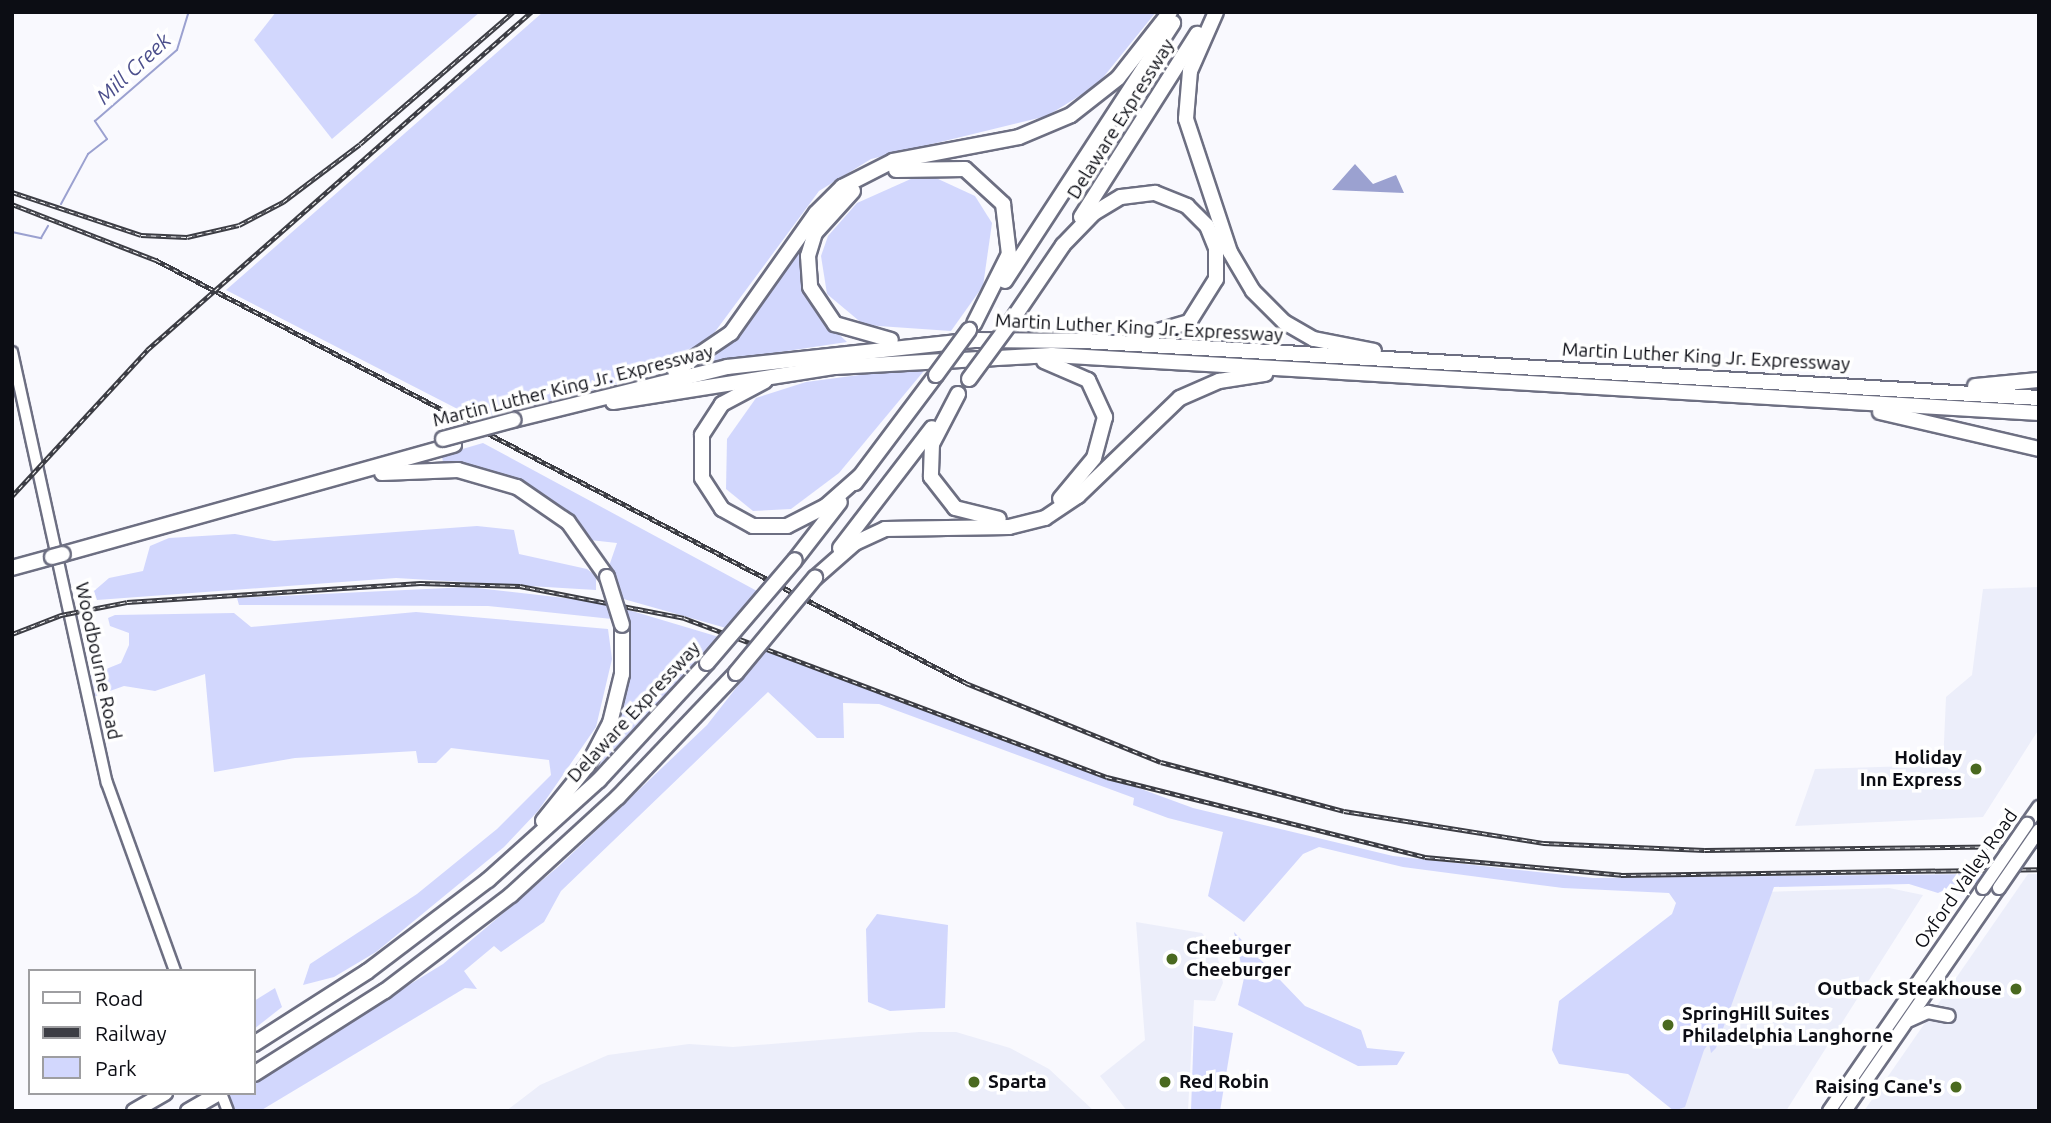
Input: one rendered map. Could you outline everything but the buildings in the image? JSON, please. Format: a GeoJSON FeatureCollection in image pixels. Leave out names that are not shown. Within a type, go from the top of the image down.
{"type":"FeatureCollection","features":[{"type":"Feature","properties":{"kind":"highway"},"geometry":{"type":"LineString","coordinates":[[644,384],[725,340],[816,213],[842,187],[893,161],[1019,137],[1071,115],[1127,69],[1170,12]]}},
{"type":"Feature","properties":{"kind":"highway"},"geometry":{"type":"LineString","coordinates":[[972,327],[1054,213],[1179,12]]}},
{"type":"Feature","properties":{"kind":"highway","name":"Delaware Expressway"},"geometry":{"type":"LineString","coordinates":[[1063,245],[1210,12]]}},
{"type":"Feature","properties":{"kind":"highway"},"geometry":{"type":"LineString","coordinates":[[1216,12],[1190,71],[1187,129],[1213,211],[1247,283],[1275,315],[1314,339],[1437,361]]}},
{"type":"Feature","properties":{"kind":"highway"},"geometry":{"type":"LineString","coordinates":[[942,342],[857,335],[835,324],[815,301],[807,271],[811,241],[831,211],[868,181],[904,168],[943,165],[972,173],[996,193],[1010,224],[1009,254],[972,327]]}},
{"type":"Feature","properties":{"kind":"highway"},"geometry":{"type":"LineString","coordinates":[[256,1073],[385,991],[511,895],[618,797],[736,673],[819,573],[958,394],[1063,245],[1106,204],[1149,192],[1192,210],[1216,248],[1214,287],[1189,322],[1152,336],[1083,341]]}},
{"type":"Feature","properties":{"kind":"highway","name":"Delaware Expressway"},"geometry":{"type":"LineString","coordinates":[[256,1043],[368,971],[488,880],[599,780],[707,663],[795,560],[972,327]]}},
{"type":"Feature","properties":{"kind":"highway","name":"Martin Luther King Jr. Expressway"},"geometry":{"type":"LineString","coordinates":[[12,568],[57,551],[518,423],[644,384],[798,356],[942,342],[1083,341],[2039,398]]}},
{"type":"Feature","properties":{"kind":"highway"},"geometry":{"type":"LineString","coordinates":[[958,394],[930,451],[931,477],[944,499],[970,514],[1000,519],[1057,501],[1094,458],[1104,430],[1102,404],[1075,371],[1015,357]]}},
{"type":"Feature","properties":{"kind":"highway","name":"Martin Luther King Jr. Expressway"},"geometry":{"type":"LineString","coordinates":[[518,423],[646,395],[800,371],[1015,357],[1329,372],[2039,413]]}},
{"type":"Feature","properties":{"kind":"highway"},"geometry":{"type":"LineString","coordinates":[[800,371],[741,390],[712,415],[698,456],[708,491],[740,521],[780,527],[815,514],[860,476]]}},
{"type":"Feature","properties":{"kind":"highway"},"geometry":{"type":"LineString","coordinates":[[819,573],[862,538],[894,527],[1036,522],[1070,503],[1189,394],[1244,376],[1329,372]]}},
{"type":"Feature","properties":{"kind":"highway"},"geometry":{"type":"LineString","coordinates":[[1922,389],[2039,380]]}},
{"type":"Feature","properties":{"kind":"highway"},"geometry":{"type":"LineString","coordinates":[[1809,400],[1959,425],[2037,449]]}},
{"type":"Feature","properties":{"kind":"highway","name":"Martin Luther King Jr. Expressway"},"geometry":{"type":"LineString","coordinates":[[12,559],[57,551],[326,481],[448,442]]}},
{"type":"Feature","properties":{"kind":"highway"},"geometry":{"type":"LineString","coordinates":[[326,481],[433,468],[495,477],[559,513],[607,577],[622,625],[621,687],[605,736],[568,793],[488,880]]}},
{"type":"Feature","properties":{"kind":"highway"},"geometry":{"type":"LineString","coordinates":[[134,1111],[162,1095]]}},
{"type":"Feature","properties":{"kind":"highway"},"geometry":{"type":"LineString","coordinates":[[188,1111],[224,1101]]}},
{"type":"Feature","properties":{"kind":"main road","name":"Woodbourne Road"},"geometry":{"type":"LineString","coordinates":[[12,352],[105,776],[174,969]]}},
{"type":"Feature","properties":{"kind":"main road","name":"Oxford Valley Road"},"geometry":{"type":"LineString","coordinates":[[1845,1111],[1999,888],[2033,827],[2039,807]]}},
{"type":"Feature","properties":{"kind":"main road","name":"Oxford Valley Road"},"geometry":{"type":"LineString","coordinates":[[1829,1111],[1983,888],[2033,827]]}},
{"type":"Feature","properties":{"kind":"main road"},"geometry":{"type":"LineString","coordinates":[[1906,1022],[1928,1012],[1949,1016]]}},
{"type":"Feature","properties":{"kind":"shaded area"},"geometry":{"type":"Polygon","coordinates":[[[1355,164],[1373,184],[1396,175],[1404,193],[1332,190],[1355,164]]]}},
{"type":"Feature","properties":{"kind":"shaded area"},"geometry":{"type":"Polygon","coordinates":[[[2039,587],[2039,729],[1983,817],[1795,826],[1815,769],[1943,765],[1946,697],[1972,675],[1983,589],[2039,587]]]}},
{"type":"Feature","properties":{"kind":"shaded area"},"geometry":{"type":"Polygon","coordinates":[[[2028,874],[2039,874],[2039,1111],[1864,1111],[2028,874]]]}},
{"type":"Feature","properties":{"kind":"shaded area"},"geometry":{"type":"Polygon","coordinates":[[[1889,888],[1923,895],[1786,1111],[1680,1111],[1762,892],[1889,888]]]}},
{"type":"Feature","properties":{"kind":"shaded area"},"geometry":{"type":"Polygon","coordinates":[[[1136,922],[1202,933],[1217,953],[1223,983],[1215,1001],[1194,1000],[1188,1111],[1127,1111],[1100,1076],[1145,1040],[1136,922]]]}},
{"type":"Feature","properties":{"kind":"shaded area"},"geometry":{"type":"Polygon","coordinates":[[[919,1032],[956,1032],[1010,1048],[1049,1069],[1094,1111],[506,1111],[540,1085],[608,1055],[689,1044],[733,1047],[919,1032]]]}},
{"type":"Feature","properties":{"kind":"green space"},"geometry":{"type":"Polygon","coordinates":[[[276,12],[480,12],[332,139],[254,40],[276,12]]]}},
{"type":"Feature","properties":{"kind":"green space"},"geometry":{"type":"Polygon","coordinates":[[[543,12],[1156,12],[1097,85],[1047,116],[871,159],[819,191],[706,344],[636,379],[479,420],[226,290],[543,12]]]}},
{"type":"Feature","properties":{"kind":"green space"},"geometry":{"type":"Polygon","coordinates":[[[913,178],[936,178],[975,196],[992,223],[983,286],[951,331],[864,325],[827,294],[821,256],[828,236],[857,203],[913,178]]]}},
{"type":"Feature","properties":{"kind":"green space"},"geometry":{"type":"Polygon","coordinates":[[[814,222],[805,286],[823,319],[847,342],[695,365],[731,340],[814,222]]]}},
{"type":"Feature","properties":{"kind":"green space"},"geometry":{"type":"Polygon","coordinates":[[[928,366],[839,473],[791,509],[753,511],[726,489],[727,439],[756,398],[806,382],[928,366]]]}},
{"type":"Feature","properties":{"kind":"green space"},"geometry":{"type":"Polygon","coordinates":[[[483,443],[757,591],[726,628],[620,598],[608,569],[617,543],[590,540],[551,502],[508,478],[443,463],[442,455],[483,443]]]}},
{"type":"Feature","properties":{"kind":"green space"},"geometry":{"type":"Polygon","coordinates":[[[477,526],[514,530],[519,554],[587,569],[596,576],[596,590],[396,578],[97,600],[94,591],[109,578],[143,571],[150,546],[169,538],[235,534],[274,541],[477,526]]]}},
{"type":"Feature","properties":{"kind":"green space"},"geometry":{"type":"Polygon","coordinates":[[[468,587],[609,603],[612,619],[488,606],[239,605],[237,598],[468,587]]]}},
{"type":"Feature","properties":{"kind":"green space"},"geometry":{"type":"Polygon","coordinates":[[[622,608],[719,637],[567,800],[610,732],[622,608]]]}},
{"type":"Feature","properties":{"kind":"green space"},"geometry":{"type":"Polygon","coordinates":[[[416,612],[608,629],[612,659],[596,727],[538,811],[504,847],[376,952],[334,977],[303,985],[310,964],[417,894],[497,829],[551,775],[549,760],[451,748],[436,763],[418,763],[416,751],[295,758],[214,772],[205,674],[155,691],[124,686],[93,697],[89,676],[121,663],[129,645],[129,633],[110,626],[108,618],[115,615],[234,613],[251,627],[416,612]]]}},
{"type":"Feature","properties":{"kind":"green space"},"geometry":{"type":"Polygon","coordinates":[[[765,651],[1193,808],[1393,856],[1593,878],[1984,874],[1973,886],[1955,885],[1938,893],[1909,884],[1774,887],[1716,1048],[1711,1053],[1709,1043],[1704,1050],[1685,1107],[1674,1111],[1628,1074],[1559,1064],[1552,1050],[1559,1001],[1672,914],[1676,903],[1669,893],[1563,888],[1403,867],[1319,847],[1303,854],[1244,922],[1208,896],[1223,832],[1168,818],[1133,805],[1134,798],[879,704],[843,703],[844,738],[817,738],[768,692],[561,891],[544,922],[501,952],[494,946],[464,971],[477,989],[465,988],[260,1111],[235,1111],[228,1095],[256,1095],[256,1079],[443,964],[559,866],[707,725],[765,651]]]}},
{"type":"Feature","properties":{"kind":"green space"},"geometry":{"type":"Polygon","coordinates":[[[877,914],[948,925],[945,1008],[890,1011],[868,1002],[866,929],[877,914]]]}},
{"type":"Feature","properties":{"kind":"green space"},"geometry":{"type":"Polygon","coordinates":[[[1234,932],[1305,1006],[1361,1030],[1367,1048],[1405,1052],[1397,1065],[1358,1066],[1238,1005],[1244,978],[1234,932]]]}},
{"type":"Feature","properties":{"kind":"green space"},"geometry":{"type":"Polygon","coordinates":[[[275,988],[282,1007],[256,1027],[256,1000],[275,988]]]}},
{"type":"Feature","properties":{"kind":"green space"},"geometry":{"type":"Polygon","coordinates":[[[1194,1026],[1233,1033],[1220,1111],[1191,1111],[1194,1026]]]}},
{"type":"Feature","properties":{"kind":"waterway","name":"Mill Creek"},"geometry":{"type":"LineString","coordinates":[[61,204],[88,154],[107,139],[95,121],[177,50],[188,14]]}},
{"type":"Feature","properties":{"kind":"waterway","name":"Mill Creek"},"geometry":{"type":"LineString","coordinates":[[12,232],[41,238],[48,226]]}},
{"type":"Feature","properties":{"kind":"railway"},"geometry":{"type":"LineString","coordinates":[[12,192],[141,235],[187,237],[239,225],[283,202],[360,144],[513,12]]}},
{"type":"Feature","properties":{"kind":"railway"},"geometry":{"type":"LineString","coordinates":[[12,496],[147,350],[531,12]]}},
{"type":"Feature","properties":{"kind":"railway"},"geometry":{"type":"LineString","coordinates":[[12,204],[156,260],[966,683],[1161,762],[1344,811],[1544,843],[1705,850],[2039,846]]}},
{"type":"Feature","properties":{"kind":"railway"},"geometry":{"type":"LineString","coordinates":[[12,634],[61,615],[127,602],[420,583],[520,586],[684,618],[1107,777],[1425,857],[1621,875],[2039,869]]}},
{"type":"Feature","properties":{"kind":"place","name":"Holiday Inn Express"},"geometry":{"type":"Point","coordinates":[1976,769]}},
{"type":"Feature","properties":{"kind":"place","name":"Cheeburger Cheeburger"},"geometry":{"type":"Point","coordinates":[1172,959]}},
{"type":"Feature","properties":{"kind":"place","name":"Outback Steakhouse"},"geometry":{"type":"Point","coordinates":[2016,989]}},
{"type":"Feature","properties":{"kind":"place","name":"SpringHill Suites Philadelphia Langhorne"},"geometry":{"type":"Point","coordinates":[1668,1025]}},
{"type":"Feature","properties":{"kind":"place","name":"Sparta"},"geometry":{"type":"Point","coordinates":[974,1082]}},
{"type":"Feature","properties":{"kind":"place","name":"Red Robin"},"geometry":{"type":"Point","coordinates":[1165,1082]}},
{"type":"Feature","properties":{"kind":"place","name":"Raising Cane's"},"geometry":{"type":"Point","coordinates":[1956,1087]}}]}
